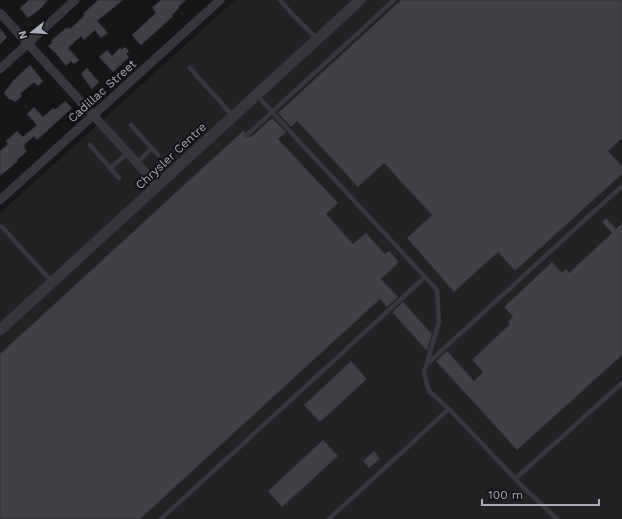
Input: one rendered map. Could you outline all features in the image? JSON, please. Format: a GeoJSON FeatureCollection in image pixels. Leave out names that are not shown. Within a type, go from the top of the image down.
{"type":"FeatureCollection","features":[{"type":"Feature","properties":{"kind":"street"},"geometry":{"type":"LineString","coordinates":[[0,69],[76,0]]}},
{"type":"Feature","properties":{"kind":"street","name":"Cadillac Street"},"geometry":{"type":"LineString","coordinates":[[0,200],[220,0]]}},
{"type":"Feature","properties":{"kind":"street","name":"Chrysler Centre"},"geometry":{"type":"LineString","coordinates":[[0,330],[360,0]]}},
{"type":"Feature","properties":{"kind":"street"},"geometry":{"type":"LineString","coordinates":[[0,13],[158,186]]}},
{"type":"Feature","properties":{"kind":"lane"},"geometry":{"type":"LineString","coordinates":[[280,0],[317,39]]}},
{"type":"Feature","properties":{"kind":"lane"},"geometry":{"type":"LineString","coordinates":[[248,134],[394,0]]}},
{"type":"Feature","properties":{"kind":"lane"},"geometry":{"type":"LineString","coordinates":[[190,68],[233,116]]}},
{"type":"Feature","properties":{"kind":"lane"},"geometry":{"type":"LineString","coordinates":[[257,94],[438,290],[439,322],[424,373],[429,391],[449,409],[515,479],[557,519]]}},
{"type":"Feature","properties":{"kind":"lane"},"geometry":{"type":"LineString","coordinates":[[130,124],[158,155]]}},
{"type":"Feature","properties":{"kind":"lane"},"geometry":{"type":"LineString","coordinates":[[90,145],[119,178]]}},
{"type":"Feature","properties":{"kind":"lane"},"geometry":{"type":"LineString","coordinates":[[137,163],[152,148]]}},
{"type":"Feature","properties":{"kind":"lane"},"geometry":{"type":"LineString","coordinates":[[110,168],[128,153]]}},
{"type":"Feature","properties":{"kind":"lane"},"geometry":{"type":"LineString","coordinates":[[427,364],[622,186]]}},
{"type":"Feature","properties":{"kind":"lane"},"geometry":{"type":"LineString","coordinates":[[2,227],[52,282]]}},
{"type":"Feature","properties":{"kind":"lane"},"geometry":{"type":"LineString","coordinates":[[161,519],[425,277]]}},
{"type":"Feature","properties":{"kind":"lane"},"geometry":{"type":"LineString","coordinates":[[515,479],[622,383]]}},
{"type":"Feature","properties":{"kind":"lane"},"geometry":{"type":"LineString","coordinates":[[329,519],[449,409]]}},
{"type":"Feature","properties":{"kind":"shaded area"},"geometry":{"type":"Polygon","coordinates":[[[235,0],[622,0],[622,519],[0,519],[0,213],[235,0]]]}},
{"type":"Feature","properties":{"kind":"building"},"geometry":{"type":"Polygon","coordinates":[[[29,0],[48,0],[40,9],[28,18],[20,8],[29,0]]]}},
{"type":"Feature","properties":{"kind":"building"},"geometry":{"type":"Polygon","coordinates":[[[98,0],[123,0],[97,21],[108,33],[101,38],[95,30],[84,40],[81,36],[68,48],[79,60],[74,64],[71,61],[66,66],[48,46],[53,42],[51,41],[66,28],[67,29],[69,27],[70,29],[98,0]]]}},
{"type":"Feature","properties":{"kind":"building"},"geometry":{"type":"Polygon","coordinates":[[[161,0],[186,0],[178,7],[179,8],[172,15],[173,16],[141,45],[132,35],[156,13],[152,8],[161,0]]]}},
{"type":"Feature","properties":{"kind":"building"},"geometry":{"type":"Polygon","coordinates":[[[401,0],[622,0],[622,138],[608,151],[622,166],[622,174],[515,271],[498,252],[454,292],[407,238],[432,215],[384,163],[358,187],[297,121],[291,127],[278,113],[401,0]]]}},
{"type":"Feature","properties":{"kind":"building"},"geometry":{"type":"Polygon","coordinates":[[[0,29],[7,37],[0,44],[0,29]]]}},
{"type":"Feature","properties":{"kind":"building"},"geometry":{"type":"Polygon","coordinates":[[[125,47],[129,51],[126,54],[129,57],[113,72],[99,57],[107,50],[112,56],[120,48],[122,50],[125,47]]]}},
{"type":"Feature","properties":{"kind":"building"},"geometry":{"type":"Polygon","coordinates":[[[30,65],[43,81],[38,86],[34,82],[20,94],[22,96],[15,102],[11,99],[10,100],[4,93],[13,81],[30,65]]]}},
{"type":"Feature","properties":{"kind":"building"},"geometry":{"type":"Polygon","coordinates":[[[87,68],[99,82],[92,89],[81,74],[87,68]]]}},
{"type":"Feature","properties":{"kind":"building"},"geometry":{"type":"Polygon","coordinates":[[[65,101],[72,108],[37,140],[34,136],[24,145],[24,148],[27,151],[17,160],[18,161],[0,176],[0,151],[8,144],[6,141],[17,131],[23,137],[37,125],[27,114],[34,107],[43,117],[53,108],[55,110],[65,101]]]}},
{"type":"Feature","properties":{"kind":"building"},"geometry":{"type":"Polygon","coordinates":[[[272,118],[286,132],[278,139],[338,203],[326,214],[353,244],[366,233],[385,254],[389,251],[399,262],[381,279],[398,297],[387,307],[380,299],[140,519],[0,519],[0,354],[244,130],[246,137],[251,137],[272,118]]]}},
{"type":"Feature","properties":{"kind":"building"},"geometry":{"type":"Polygon","coordinates":[[[606,218],[616,229],[622,223],[622,355],[517,450],[436,361],[447,351],[474,381],[483,372],[472,360],[510,324],[508,322],[513,317],[504,307],[552,262],[562,273],[566,269],[569,273],[612,233],[602,222],[606,218]]]}},
{"type":"Feature","properties":{"kind":"building"},"geometry":{"type":"Polygon","coordinates":[[[403,302],[432,334],[427,351],[392,312],[403,302]]]}},
{"type":"Feature","properties":{"kind":"building"},"geometry":{"type":"Polygon","coordinates":[[[351,361],[367,379],[320,422],[304,405],[351,361]]]}},
{"type":"Feature","properties":{"kind":"building"},"geometry":{"type":"Polygon","coordinates":[[[323,440],[338,456],[282,507],[268,491],[323,440]]]}},
{"type":"Feature","properties":{"kind":"building"},"geometry":{"type":"Polygon","coordinates":[[[374,451],[380,459],[369,468],[363,461],[374,451]]]}}]}
